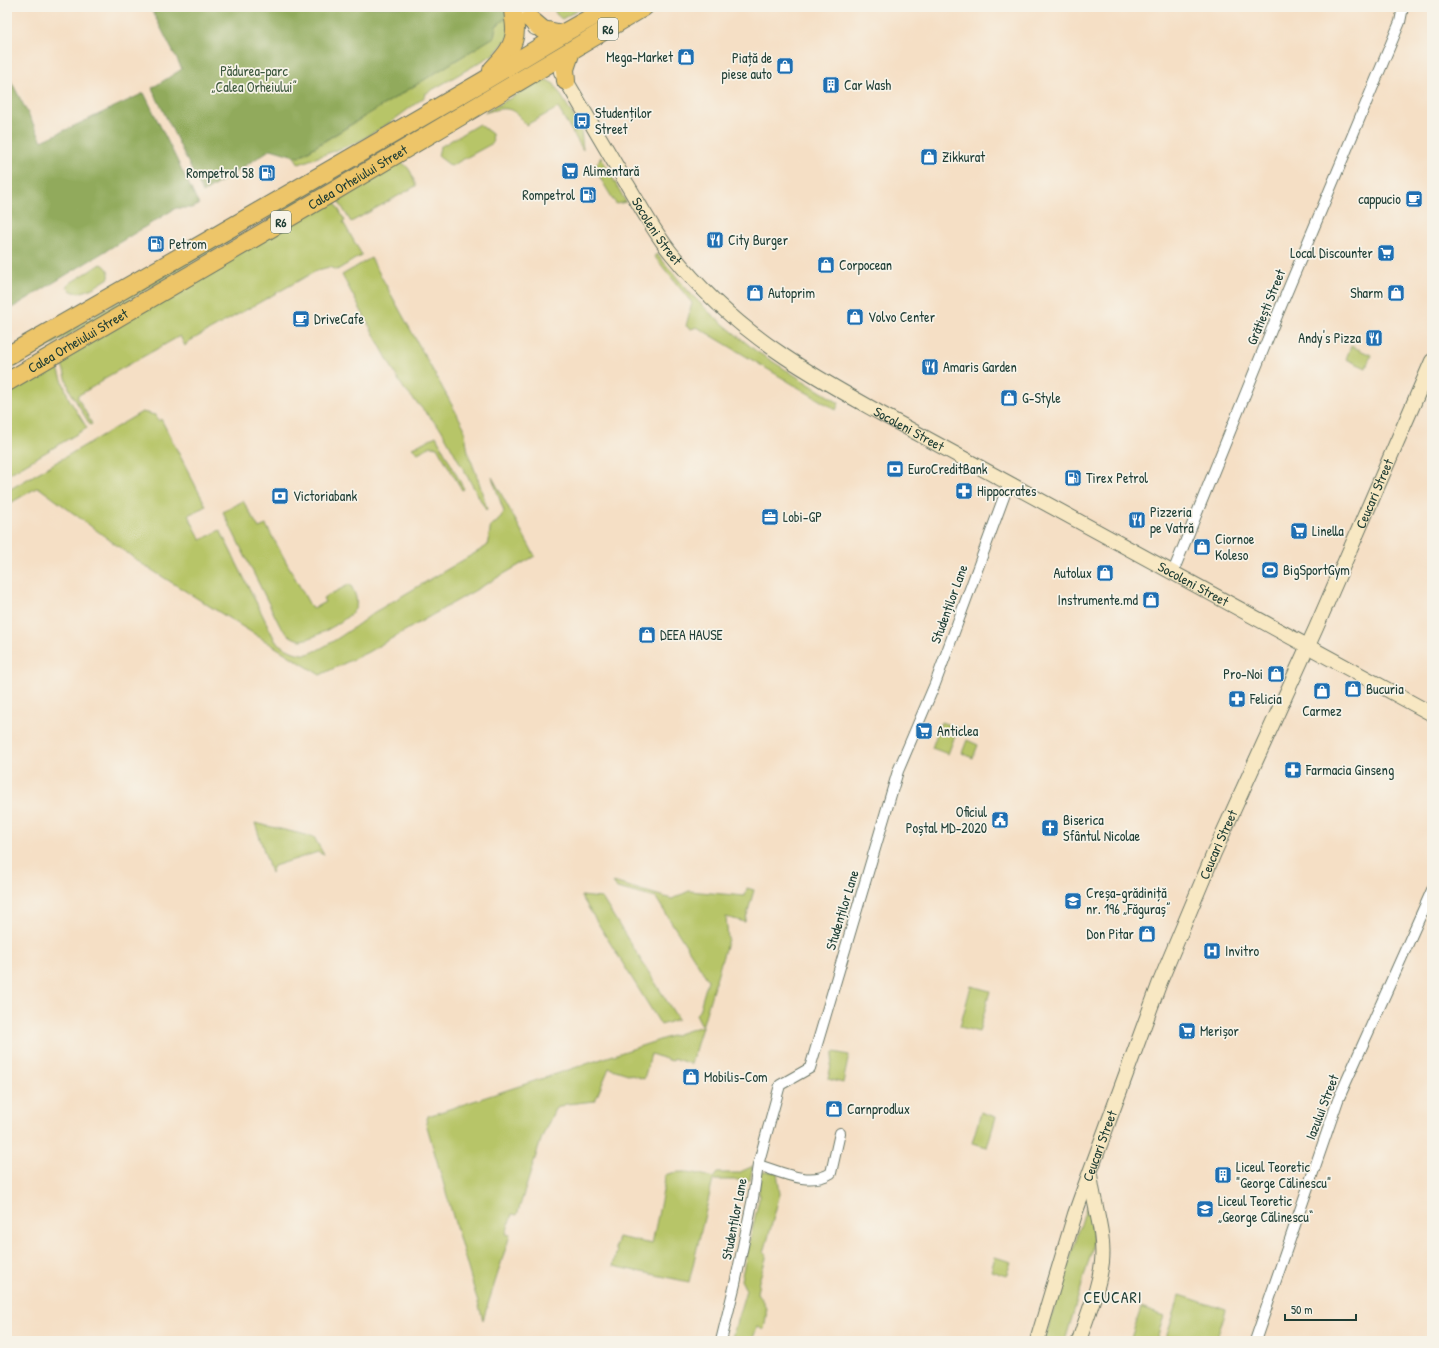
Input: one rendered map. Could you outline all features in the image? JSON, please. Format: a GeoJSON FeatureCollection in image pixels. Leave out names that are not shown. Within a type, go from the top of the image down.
{"type":"FeatureCollection","features":[{"type":"Feature","properties":{"kind":"highway"},"geometry":{"type":"LineString","coordinates":[[482,82],[511,47],[514,32],[513,7]]}},
{"type":"Feature","properties":{"kind":"highway","name":"Calea Orheiului Street"},"geometry":{"type":"LineString","coordinates":[[7,356],[610,7]]}},
{"type":"Feature","properties":{"kind":"highway","name":"Calea Orheiului Street"},"geometry":{"type":"LineString","coordinates":[[7,382],[644,7]]}},
{"type":"Feature","properties":{"kind":"highway"},"geometry":{"type":"LineString","coordinates":[[526,13],[543,30],[562,34]]}},
{"type":"Feature","properties":{"kind":"highway"},"geometry":{"type":"LineString","coordinates":[[566,81],[565,69],[571,51]]}},
{"type":"Feature","properties":{"kind":"highway"},"geometry":{"type":"LineString","coordinates":[[246,219],[256,236]]}},
{"type":"Feature","properties":{"kind":"street","name":"Grătiești Street"},"geometry":{"type":"LineString","coordinates":[[1173,572],[1279,311],[1400,22],[1403,7]]}},
{"type":"Feature","properties":{"kind":"street"},"geometry":{"type":"LineString","coordinates":[[526,13],[554,61]]}},
{"type":"Feature","properties":{"kind":"street","name":"Socoleni Street"},"geometry":{"type":"LineString","coordinates":[[554,61],[657,234],[687,272],[721,307],[760,340],[816,376],[880,413],[1432,714]]}},
{"type":"Feature","properties":{"kind":"street","name":"Ceucari Street"},"geometry":{"type":"LineString","coordinates":[[1037,1341],[1075,1214],[1160,982],[1214,853],[1308,646],[1432,362]]}},
{"type":"Feature","properties":{"kind":"street","name":"Studenților Lane"},"geometry":{"type":"LineString","coordinates":[[721,1341],[736,1284],[758,1165],[780,1085],[810,1068],[898,771],[934,684],[1009,483]]}},
{"type":"Feature","properties":{"kind":"street","name":"Iazului Street"},"geometry":{"type":"LineString","coordinates":[[1255,1341],[1338,1100],[1432,890]]}},
{"type":"Feature","properties":{"kind":"street"},"geometry":{"type":"LineString","coordinates":[[758,1165],[805,1178],[824,1177],[831,1173],[840,1133]]}},
{"type":"Feature","properties":{"kind":"street"},"geometry":{"type":"LineString","coordinates":[[1079,1341],[1099,1278],[1102,1261],[1102,1242],[1090,1172]]}},
{"type":"Feature","properties":{"kind":"green space","name":"Pădurea-parc „Calea Orheiului”"},"geometry":{"type":"Polygon","coordinates":[[[150,7],[508,7],[511,14],[496,26],[494,37],[298,157],[271,149],[203,193],[152,88],[182,69],[150,7]]]}},
{"type":"Feature","properties":{"kind":"green space"},"geometry":{"type":"Polygon","coordinates":[[[552,7],[583,7],[562,19],[557,15],[552,7]]]}},
{"type":"Feature","properties":{"kind":"green space"},"geometry":{"type":"Polygon","coordinates":[[[511,14],[511,35],[494,54],[425,94],[426,96],[391,122],[358,142],[299,164],[293,155],[299,157],[494,37],[496,26],[511,14]]]}},
{"type":"Feature","properties":{"kind":"green space"},"geometry":{"type":"Polygon","coordinates":[[[536,60],[538,62],[270,218],[268,217],[268,216],[536,60]]]}},
{"type":"Feature","properties":{"kind":"green space"},"geometry":{"type":"Polygon","coordinates":[[[7,73],[42,141],[144,93],[199,205],[191,208],[176,208],[7,311],[7,73]]]}},
{"type":"Feature","properties":{"kind":"green space"},"geometry":{"type":"Polygon","coordinates":[[[547,80],[554,84],[581,128],[583,150],[558,108],[526,125],[517,114],[508,109],[498,109],[484,113],[539,82],[547,80]]]}},
{"type":"Feature","properties":{"kind":"green space"},"geometry":{"type":"Polygon","coordinates":[[[479,124],[492,134],[493,143],[451,166],[438,156],[440,147],[479,124]]]}},
{"type":"Feature","properties":{"kind":"green space"},"geometry":{"type":"Polygon","coordinates":[[[601,157],[626,202],[616,204],[594,168],[601,157]]]}},
{"type":"Feature","properties":{"kind":"green space"},"geometry":{"type":"Polygon","coordinates":[[[401,162],[409,169],[416,186],[351,222],[336,197],[365,180],[373,179],[401,162]]]}},
{"type":"Feature","properties":{"kind":"green space"},"geometry":{"type":"Polygon","coordinates":[[[333,199],[345,221],[343,222],[362,255],[337,270],[329,267],[318,270],[188,342],[185,346],[180,336],[103,379],[103,381],[77,396],[92,424],[90,425],[70,391],[60,358],[333,199]]]}},
{"type":"Feature","properties":{"kind":"green space"},"geometry":{"type":"Polygon","coordinates":[[[237,232],[237,237],[7,371],[7,367],[237,232]]]}},
{"type":"Feature","properties":{"kind":"green space"},"geometry":{"type":"Polygon","coordinates":[[[657,254],[689,292],[711,314],[756,351],[839,403],[836,410],[697,327],[691,329],[686,326],[692,303],[654,256],[657,254]]]}},
{"type":"Feature","properties":{"kind":"green space"},"geometry":{"type":"Polygon","coordinates":[[[371,258],[464,427],[468,452],[479,482],[487,509],[486,510],[441,429],[405,390],[399,381],[342,275],[371,258]]]}},
{"type":"Feature","properties":{"kind":"green space"},"geometry":{"type":"Polygon","coordinates":[[[101,264],[108,270],[109,278],[82,292],[71,291],[67,287],[70,283],[101,264]]]}},
{"type":"Feature","properties":{"kind":"green space"},"geometry":{"type":"Polygon","coordinates":[[[1351,346],[1371,355],[1366,368],[1346,359],[1351,346]]]}},
{"type":"Feature","properties":{"kind":"green space"},"geometry":{"type":"Polygon","coordinates":[[[55,360],[69,399],[87,428],[7,475],[7,389],[55,360]]]}},
{"type":"Feature","properties":{"kind":"green space"},"geometry":{"type":"Polygon","coordinates":[[[142,412],[155,415],[158,421],[161,419],[206,506],[188,515],[201,540],[220,530],[276,642],[286,649],[294,652],[307,654],[322,648],[351,630],[373,613],[487,546],[491,525],[497,522],[504,512],[492,477],[535,556],[368,652],[320,675],[142,564],[38,487],[7,505],[7,491],[142,412]]]}},
{"type":"Feature","properties":{"kind":"green space"},"geometry":{"type":"Polygon","coordinates":[[[436,436],[464,489],[462,490],[437,447],[431,446],[418,453],[412,448],[436,436]]]}},
{"type":"Feature","properties":{"kind":"green space"},"geometry":{"type":"Polygon","coordinates":[[[243,501],[259,528],[266,525],[312,609],[325,602],[323,598],[350,584],[356,598],[356,607],[353,612],[331,628],[313,637],[300,640],[284,631],[280,626],[223,512],[243,501]]]}},
{"type":"Feature","properties":{"kind":"green space"},"geometry":{"type":"Polygon","coordinates":[[[941,722],[958,728],[948,754],[932,748],[941,722]]]}},
{"type":"Feature","properties":{"kind":"green space"},"geometry":{"type":"Polygon","coordinates":[[[967,740],[978,745],[973,758],[962,753],[967,740]]]}},
{"type":"Feature","properties":{"kind":"green space"},"geometry":{"type":"Polygon","coordinates":[[[255,823],[314,837],[324,855],[318,852],[274,866],[271,873],[255,823]]]}},
{"type":"Feature","properties":{"kind":"green space"},"geometry":{"type":"Polygon","coordinates":[[[613,882],[672,899],[689,891],[745,896],[747,888],[754,890],[745,922],[726,917],[728,939],[691,1064],[673,1058],[672,1061],[651,1054],[644,1079],[609,1068],[595,1101],[566,1104],[555,1109],[542,1137],[517,1215],[512,1214],[506,1234],[510,1235],[483,1320],[426,1123],[428,1116],[702,1026],[696,1014],[699,1011],[708,980],[656,898],[617,888],[613,882]]]}},
{"type":"Feature","properties":{"kind":"green space"},"geometry":{"type":"Polygon","coordinates":[[[581,896],[602,898],[678,1019],[661,1025],[581,896]]]}},
{"type":"Feature","properties":{"kind":"green space"},"geometry":{"type":"Polygon","coordinates":[[[971,986],[990,991],[979,1032],[960,1027],[971,986]]]}},
{"type":"Feature","properties":{"kind":"green space"},"geometry":{"type":"Polygon","coordinates":[[[834,1052],[849,1055],[843,1083],[828,1079],[834,1052]]]}},
{"type":"Feature","properties":{"kind":"green space"},"geometry":{"type":"Polygon","coordinates":[[[981,1112],[996,1117],[987,1147],[972,1143],[981,1112]]]}},
{"type":"Feature","properties":{"kind":"green space"},"geometry":{"type":"Polygon","coordinates":[[[753,1166],[750,1180],[713,1180],[689,1282],[613,1266],[617,1250],[615,1249],[618,1237],[652,1244],[665,1175],[677,1172],[689,1172],[713,1178],[717,1173],[738,1173],[753,1166]]]}},
{"type":"Feature","properties":{"kind":"green space"},"geometry":{"type":"Polygon","coordinates":[[[759,1172],[777,1172],[780,1194],[764,1253],[767,1255],[757,1293],[764,1303],[766,1310],[765,1323],[764,1329],[757,1327],[752,1341],[731,1341],[746,1290],[741,1280],[759,1199],[759,1172]]]}},
{"type":"Feature","properties":{"kind":"green space"},"geometry":{"type":"Polygon","coordinates":[[[1087,1205],[1093,1236],[1092,1250],[1065,1341],[1044,1341],[1087,1205]]]}},
{"type":"Feature","properties":{"kind":"green space"},"geometry":{"type":"Polygon","coordinates":[[[995,1257],[1011,1262],[1006,1276],[991,1271],[995,1257]]]}},
{"type":"Feature","properties":{"kind":"green space"},"geometry":{"type":"Polygon","coordinates":[[[1180,1295],[1226,1310],[1216,1341],[1165,1341],[1180,1295]]]}},
{"type":"Feature","properties":{"kind":"green space"},"geometry":{"type":"Polygon","coordinates":[[[1141,1308],[1164,1316],[1156,1341],[1130,1341],[1141,1308]]]}},
{"type":"Feature","properties":{"kind":"place","name":"Mega-Market"},"geometry":{"type":"Point","coordinates":[686,57]}},
{"type":"Feature","properties":{"kind":"place","name":"Piață de piese auto"},"geometry":{"type":"Point","coordinates":[785,66]}},
{"type":"Feature","properties":{"kind":"place","name":"Car Wash"},"geometry":{"type":"Point","coordinates":[831,85]}},
{"type":"Feature","properties":{"kind":"place","name":"Studenților Street"},"geometry":{"type":"Point","coordinates":[582,121]}},
{"type":"Feature","properties":{"kind":"place","name":"Zikkurat"},"geometry":{"type":"Point","coordinates":[929,157]}},
{"type":"Feature","properties":{"kind":"place","name":"Alimentară"},"geometry":{"type":"Point","coordinates":[570,171]}},
{"type":"Feature","properties":{"kind":"place","name":"Rompetrol 58"},"geometry":{"type":"Point","coordinates":[267,173]}},
{"type":"Feature","properties":{"kind":"place","name":"Rompetrol"},"geometry":{"type":"Point","coordinates":[588,195]}},
{"type":"Feature","properties":{"kind":"place","name":"cappucio"},"geometry":{"type":"Point","coordinates":[1414,199]}},
{"type":"Feature","properties":{"kind":"place","name":"City Burger"},"geometry":{"type":"Point","coordinates":[715,240]}},
{"type":"Feature","properties":{"kind":"place","name":"Petrom"},"geometry":{"type":"Point","coordinates":[156,244]}},
{"type":"Feature","properties":{"kind":"place","name":"Local Discounter"},"geometry":{"type":"Point","coordinates":[1386,253]}},
{"type":"Feature","properties":{"kind":"place","name":"Corpocean"},"geometry":{"type":"Point","coordinates":[826,265]}},
{"type":"Feature","properties":{"kind":"place","name":"Autoprim"},"geometry":{"type":"Point","coordinates":[755,293]}},
{"type":"Feature","properties":{"kind":"place","name":"Sharm"},"geometry":{"type":"Point","coordinates":[1396,293]}},
{"type":"Feature","properties":{"kind":"place","name":"Volvo Center"},"geometry":{"type":"Point","coordinates":[855,317]}},
{"type":"Feature","properties":{"kind":"place","name":"DriveCafe"},"geometry":{"type":"Point","coordinates":[301,319]}},
{"type":"Feature","properties":{"kind":"place","name":"Andy's Pizza"},"geometry":{"type":"Point","coordinates":[1374,338]}},
{"type":"Feature","properties":{"kind":"place","name":"Amaris Garden"},"geometry":{"type":"Point","coordinates":[930,367]}},
{"type":"Feature","properties":{"kind":"place","name":"G-Style"},"geometry":{"type":"Point","coordinates":[1009,398]}},
{"type":"Feature","properties":{"kind":"place","name":"EuroCreditBank"},"geometry":{"type":"Point","coordinates":[895,469]}},
{"type":"Feature","properties":{"kind":"place","name":"Tirex Petrol"},"geometry":{"type":"Point","coordinates":[1073,478]}},
{"type":"Feature","properties":{"kind":"place","name":"Hippocrates"},"geometry":{"type":"Point","coordinates":[964,491]}},
{"type":"Feature","properties":{"kind":"place","name":"Victoriabank"},"geometry":{"type":"Point","coordinates":[280,496]}},
{"type":"Feature","properties":{"kind":"place","name":"Lobi-GP"},"geometry":{"type":"Point","coordinates":[770,517]}},
{"type":"Feature","properties":{"kind":"place","name":"Pizzeria pe Vatră"},"geometry":{"type":"Point","coordinates":[1137,520]}},
{"type":"Feature","properties":{"kind":"place","name":"Linella"},"geometry":{"type":"Point","coordinates":[1299,531]}},
{"type":"Feature","properties":{"kind":"place","name":"Ciornoe Koleso"},"geometry":{"type":"Point","coordinates":[1202,547]}},
{"type":"Feature","properties":{"kind":"place","name":"BigSportGym"},"geometry":{"type":"Point","coordinates":[1270,570]}},
{"type":"Feature","properties":{"kind":"place","name":"Autolux"},"geometry":{"type":"Point","coordinates":[1105,573]}},
{"type":"Feature","properties":{"kind":"place","name":"Instrumente.md"},"geometry":{"type":"Point","coordinates":[1151,600]}},
{"type":"Feature","properties":{"kind":"place","name":"DEEA HAUSE"},"geometry":{"type":"Point","coordinates":[647,635]}},
{"type":"Feature","properties":{"kind":"place","name":"Pro-Noi"},"geometry":{"type":"Point","coordinates":[1276,674]}},
{"type":"Feature","properties":{"kind":"place","name":"Bucuria"},"geometry":{"type":"Point","coordinates":[1353,689]}},
{"type":"Feature","properties":{"kind":"place","name":"Carmez"},"geometry":{"type":"Point","coordinates":[1322,691]}},
{"type":"Feature","properties":{"kind":"place","name":"Felicia"},"geometry":{"type":"Point","coordinates":[1237,699]}},
{"type":"Feature","properties":{"kind":"place","name":"Anticlea"},"geometry":{"type":"Point","coordinates":[924,731]}},
{"type":"Feature","properties":{"kind":"place","name":"Farmacia Ginseng"},"geometry":{"type":"Point","coordinates":[1293,770]}},
{"type":"Feature","properties":{"kind":"place","name":"Oficiul Poștal MD-2020"},"geometry":{"type":"Point","coordinates":[1000,820]}},
{"type":"Feature","properties":{"kind":"place","name":"Biserica Sfântul Nicolae"},"geometry":{"type":"Point","coordinates":[1050,828]}},
{"type":"Feature","properties":{"kind":"place","name":"Creșa-grădiniță nr. 196 „Făguraș”"},"geometry":{"type":"Point","coordinates":[1073,901]}},
{"type":"Feature","properties":{"kind":"place","name":"Don Pitar"},"geometry":{"type":"Point","coordinates":[1147,934]}},
{"type":"Feature","properties":{"kind":"place","name":"Invitro"},"geometry":{"type":"Point","coordinates":[1212,951]}},
{"type":"Feature","properties":{"kind":"place","name":"Merișor"},"geometry":{"type":"Point","coordinates":[1187,1031]}},
{"type":"Feature","properties":{"kind":"place","name":"Mobilis-Com"},"geometry":{"type":"Point","coordinates":[691,1077]}},
{"type":"Feature","properties":{"kind":"place","name":"Carnprodlux"},"geometry":{"type":"Point","coordinates":[834,1109]}},
{"type":"Feature","properties":{"kind":"place","name":"Liceul Teoretic \"George Călinescu\""},"geometry":{"type":"Point","coordinates":[1223,1175]}},
{"type":"Feature","properties":{"kind":"place","name":"Liceul Teoretic „George Călinescu“"},"geometry":{"type":"Point","coordinates":[1205,1209]}},
{"type":"Feature","properties":{"kind":"district","name":"CEUCARI"},"geometry":{"type":"Point","coordinates":[1113,1297]}}]}
